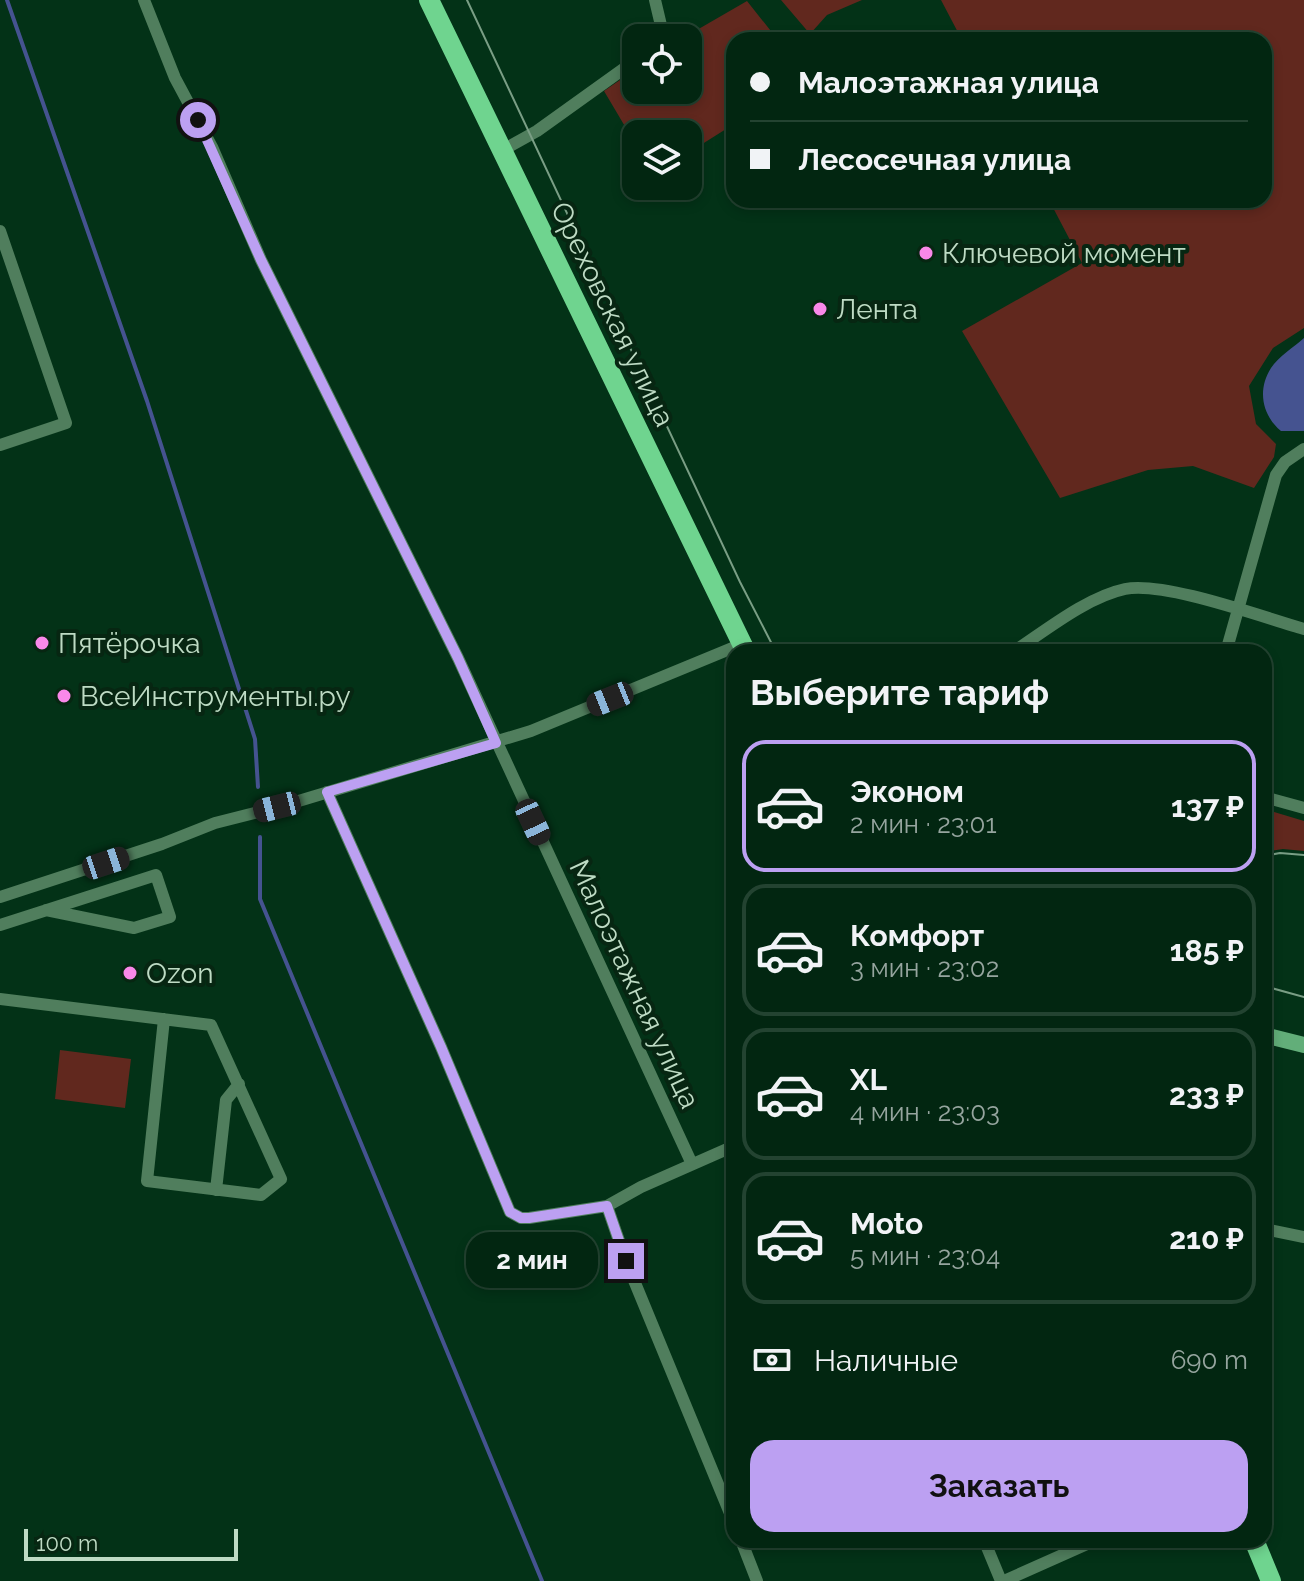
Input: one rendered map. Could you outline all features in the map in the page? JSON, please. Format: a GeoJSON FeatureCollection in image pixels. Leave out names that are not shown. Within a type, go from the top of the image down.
{"type":"FeatureCollection","features":[{"type":"Feature","properties":{"kind":"main road","name":"Ореховская улица"},"geometry":{"type":"LineString","coordinates":[[429,0],[742,644]]}},
{"type":"Feature","properties":{"kind":"main road"},"geometry":{"type":"LineString","coordinates":[[1272,1037],[1304,1045]]}},
{"type":"Feature","properties":{"kind":"main road"},"geometry":{"type":"LineString","coordinates":[[1257,1548],[1271,1581]]}},
{"type":"Feature","properties":{"kind":"street","name":"Малоэтажная улица"},"geometry":{"type":"LineString","coordinates":[[144,0],[175,78],[212,147],[261,260],[458,658],[692,1164]]}},
{"type":"Feature","properties":{"kind":"street"},"geometry":{"type":"LineString","coordinates":[[655,0],[661,24]]}},
{"type":"Feature","properties":{"kind":"street"},"geometry":{"type":"LineString","coordinates":[[503,150],[537,131],[622,70]]}},
{"type":"Feature","properties":{"kind":"street"},"geometry":{"type":"LineString","coordinates":[[0,231],[66,423],[3,444],[0,428]]}},
{"type":"Feature","properties":{"kind":"street"},"geometry":{"type":"LineString","coordinates":[[1228,644],[1276,475],[1285,462],[1304,449]]}},
{"type":"Feature","properties":{"kind":"street"},"geometry":{"type":"LineString","coordinates":[[1025,644],[1062,619],[1124,590],[1165,590],[1304,629]]}},
{"type":"Feature","properties":{"kind":"street"},"geometry":{"type":"LineString","coordinates":[[0,897],[162,844],[215,823],[496,743],[726,655]]}},
{"type":"Feature","properties":{"kind":"street"},"geometry":{"type":"LineString","coordinates":[[327,792],[441,1047],[510,1212],[521,1218],[529,1218],[607,1206],[641,1187],[726,1149]]}},
{"type":"Feature","properties":{"kind":"street"},"geometry":{"type":"LineString","coordinates":[[1272,799],[1304,808]]}},
{"type":"Feature","properties":{"kind":"street"},"geometry":{"type":"LineString","coordinates":[[0,925],[46,910],[156,875],[170,917],[134,928],[46,910]]}},
{"type":"Feature","properties":{"kind":"street"},"geometry":{"type":"LineString","coordinates":[[0,999],[164,1019],[211,1025],[281,1179],[261,1195],[147,1181],[164,1019]]}},
{"type":"Feature","properties":{"kind":"street"},"geometry":{"type":"LineString","coordinates":[[216,1190],[226,1100],[239,1084]]}},
{"type":"Feature","properties":{"kind":"street"},"geometry":{"type":"LineString","coordinates":[[607,1206],[626,1261],[726,1504]]}},
{"type":"Feature","properties":{"kind":"street"},"geometry":{"type":"LineString","coordinates":[[1272,1231],[1304,1237]]}},
{"type":"Feature","properties":{"kind":"street"},"geometry":{"type":"LineString","coordinates":[[744,1548],[757,1581]]}},
{"type":"Feature","properties":{"kind":"street"},"geometry":{"type":"LineString","coordinates":[[988,1548],[1003,1581],[1078,1548]]}},
{"type":"Feature","properties":{"kind":"shaded area"},"geometry":{"type":"Polygon","coordinates":[[[781,0],[862,0],[827,15],[808,32],[781,0]]]}},
{"type":"Feature","properties":{"kind":"shaded area"},"geometry":{"type":"Polygon","coordinates":[[[941,0],[1304,0],[1304,328],[1273,348],[1249,386],[1256,424],[1276,444],[1274,457],[1254,488],[1193,466],[1148,470],[1060,498],[962,331],[1082,263],[1053,208],[1272,208],[1272,32],[958,32],[941,0]]]}},
{"type":"Feature","properties":{"kind":"shaded area"},"geometry":{"type":"Polygon","coordinates":[[[747,1],[772,32],[726,32],[726,129],[702,144],[702,120],[622,121],[604,91],[622,79],[622,104],[702,104],[702,27],[747,1]]]}},
{"type":"Feature","properties":{"kind":"shaded area"},"geometry":{"type":"Polygon","coordinates":[[[1272,811],[1304,821],[1304,851],[1272,851],[1272,811]]]}},
{"type":"Feature","properties":{"kind":"shaded area"},"geometry":{"type":"Polygon","coordinates":[[[60,1050],[131,1059],[125,1108],[55,1099],[60,1050]]]}},
{"type":"Feature","properties":{"kind":"water"},"geometry":{"type":"Polygon","coordinates":[[[1304,338],[1304,431],[1281,431],[1266,410],[1264,385],[1274,364],[1304,338]]]}},
{"type":"Feature","properties":{"kind":"waterway"},"geometry":{"type":"LineString","coordinates":[[7,0],[147,401],[255,739],[258,787]]}},
{"type":"Feature","properties":{"kind":"waterway"},"geometry":{"type":"LineString","coordinates":[[260,837],[260,899],[542,1581]]}},
{"type":"Feature","properties":{"kind":"tram line"},"geometry":{"type":"LineString","coordinates":[[467,0],[772,644]]}},
{"type":"Feature","properties":{"kind":"tram line"},"geometry":{"type":"LineString","coordinates":[[1272,854],[1304,855]]}},
{"type":"Feature","properties":{"kind":"tram line"},"geometry":{"type":"LineString","coordinates":[[1272,988],[1304,997]]}},
{"type":"Feature","properties":{"kind":"place","name":"Ключевой момент"},"geometry":{"type":"Point","coordinates":[926,253]}},
{"type":"Feature","properties":{"kind":"place","name":"Лента"},"geometry":{"type":"Point","coordinates":[820,309]}},
{"type":"Feature","properties":{"kind":"place","name":"Пятёрочка"},"geometry":{"type":"Point","coordinates":[42,643]}},
{"type":"Feature","properties":{"kind":"place","name":"ВсеИнструменты.ру"},"geometry":{"type":"Point","coordinates":[64,696]}},
{"type":"Feature","properties":{"kind":"place","name":"Ozon"},"geometry":{"type":"Point","coordinates":[130,973]}},
{"type":"Feature","properties":{"kind":"route"},"geometry":{"type":"LineString","coordinates":[[198,120],[261,260],[458,658],[496,743],[327,792],[441,1047],[510,1212],[521,1218],[529,1218],[607,1206],[626,1261]]}}]}
